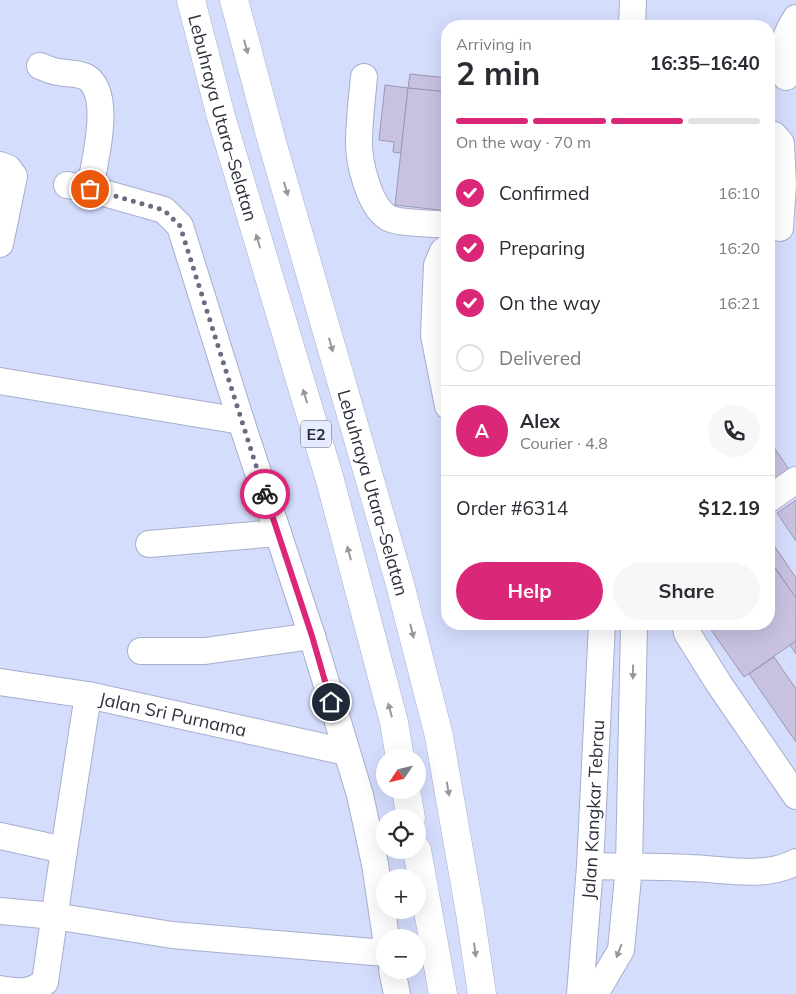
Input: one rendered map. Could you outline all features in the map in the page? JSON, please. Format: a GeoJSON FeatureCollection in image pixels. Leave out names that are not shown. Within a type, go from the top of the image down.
{"type":"FeatureCollection","features":[{"type":"Feature","properties":{"kind":"highway","name":"Lebuhraya Utara–Selatan"},"geometry":{"type":"LineString","coordinates":[[191,0],[220,113],[330,480],[394,722],[398,749]]}},
{"type":"Feature","properties":{"kind":"highway","name":"Lebuhraya Utara–Selatan"},"geometry":{"type":"LineString","coordinates":[[234,0],[272,142],[400,584],[439,736],[482,994]]}},
{"type":"Feature","properties":{"kind":"highway"},"geometry":{"type":"LineString","coordinates":[[419,859],[443,994]]}},
{"type":"Feature","properties":{"kind":"street"},"geometry":{"type":"LineString","coordinates":[[632,20],[633,0]]}},
{"type":"Feature","properties":{"kind":"street"},"geometry":{"type":"LineString","coordinates":[[784,79],[782,50],[785,28]]}},
{"type":"Feature","properties":{"kind":"street"},"geometry":{"type":"LineString","coordinates":[[40,66],[58,72],[83,76],[89,79],[97,92],[101,111],[79,187],[164,210],[180,226],[241,421],[312,636],[362,803],[385,929]]}},
{"type":"Feature","properties":{"kind":"street"},"geometry":{"type":"LineString","coordinates":[[364,77],[359,144],[366,182],[376,204],[388,218],[399,221],[441,224]]}},
{"type":"Feature","properties":{"kind":"street"},"geometry":{"type":"LineString","coordinates":[[775,136],[781,143],[780,228]]}},
{"type":"Feature","properties":{"kind":"street"},"geometry":{"type":"LineString","coordinates":[[0,165],[8,168],[14,176],[0,244]]}},
{"type":"Feature","properties":{"kind":"street"},"geometry":{"type":"LineString","coordinates":[[441,256],[437,265],[434,335],[441,370]]}},
{"type":"Feature","properties":{"kind":"street"},"geometry":{"type":"LineString","coordinates":[[0,381],[241,421]]}},
{"type":"Feature","properties":{"kind":"street"},"geometry":{"type":"LineString","coordinates":[[775,495],[796,480]]}},
{"type":"Feature","properties":{"kind":"street"},"geometry":{"type":"LineString","coordinates":[[149,544],[278,533]]}},
{"type":"Feature","properties":{"kind":"street","name":"Jalan Kangkar Tebrau"},"geometry":{"type":"LineString","coordinates":[[580,994],[590,866],[602,630]]}},
{"type":"Feature","properties":{"kind":"street"},"geometry":{"type":"LineString","coordinates":[[595,994],[621,950],[629,867],[634,630]]}},
{"type":"Feature","properties":{"kind":"street"},"geometry":{"type":"LineString","coordinates":[[686,630],[719,684],[796,796]]}},
{"type":"Feature","properties":{"kind":"street"},"geometry":{"type":"LineString","coordinates":[[141,651],[205,651],[312,636]]}},
{"type":"Feature","properties":{"kind":"street","name":"Jalan Sri Purnama"},"geometry":{"type":"LineString","coordinates":[[0,682],[88,695],[346,752]]}},
{"type":"Feature","properties":{"kind":"street"},"geometry":{"type":"LineString","coordinates":[[0,989],[23,993],[35,991],[45,982],[88,695]]}},
{"type":"Feature","properties":{"kind":"street"},"geometry":{"type":"LineString","coordinates":[[630,821],[640,846],[661,867]]}},
{"type":"Feature","properties":{"kind":"street"},"geometry":{"type":"LineString","coordinates":[[0,836],[64,850]]}},
{"type":"Feature","properties":{"kind":"street"},"geometry":{"type":"LineString","coordinates":[[590,866],[767,872],[796,862]]}},
{"type":"Feature","properties":{"kind":"street"},"geometry":{"type":"LineString","coordinates":[[626,903],[643,882],[661,867]]}},
{"type":"Feature","properties":{"kind":"street"},"geometry":{"type":"LineString","coordinates":[[0,911],[54,916],[172,934],[376,952]]}},
{"type":"Feature","properties":{"kind":"street"},"geometry":{"type":"LineString","coordinates":[[394,979],[397,994]]}},
{"type":"Feature","properties":{"kind":"building"},"geometry":{"type":"Polygon","coordinates":[[[410,74],[441,77],[441,91],[408,88],[410,74]]]}},
{"type":"Feature","properties":{"kind":"building"},"geometry":{"type":"Polygon","coordinates":[[[385,85],[408,88],[401,153],[393,152],[394,142],[379,140],[385,85]]]}},
{"type":"Feature","properties":{"kind":"building"},"geometry":{"type":"Polygon","coordinates":[[[408,88],[441,91],[441,210],[395,205],[408,88]]]}},
{"type":"Feature","properties":{"kind":"building"},"geometry":{"type":"Polygon","coordinates":[[[775,449],[792,474],[775,486],[775,449]]]}},
{"type":"Feature","properties":{"kind":"building"},"geometry":{"type":"Polygon","coordinates":[[[796,500],[796,541],[777,513],[796,500]]]}},
{"type":"Feature","properties":{"kind":"building"},"geometry":{"type":"Polygon","coordinates":[[[775,547],[796,578],[796,598],[775,568],[775,547]]]}},
{"type":"Feature","properties":{"kind":"building"},"geometry":{"type":"Polygon","coordinates":[[[775,568],[796,598],[796,641],[744,677],[711,630],[775,630],[775,568]]]}},
{"type":"Feature","properties":{"kind":"building"},"geometry":{"type":"Polygon","coordinates":[[[796,641],[796,654],[790,645],[796,641]]]}},
{"type":"Feature","properties":{"kind":"building"},"geometry":{"type":"Polygon","coordinates":[[[774,657],[796,689],[796,742],[749,674],[774,657]]]}},
{"type":"Feature","properties":{"kind":"way so far"},"geometry":{"type":"LineString","coordinates":[[90,189],[164,210],[180,226],[265,494]]}},
{"type":"Feature","properties":{"kind":"route"},"geometry":{"type":"LineString","coordinates":[[265,494],[312,636],[331,702]]}}]}
